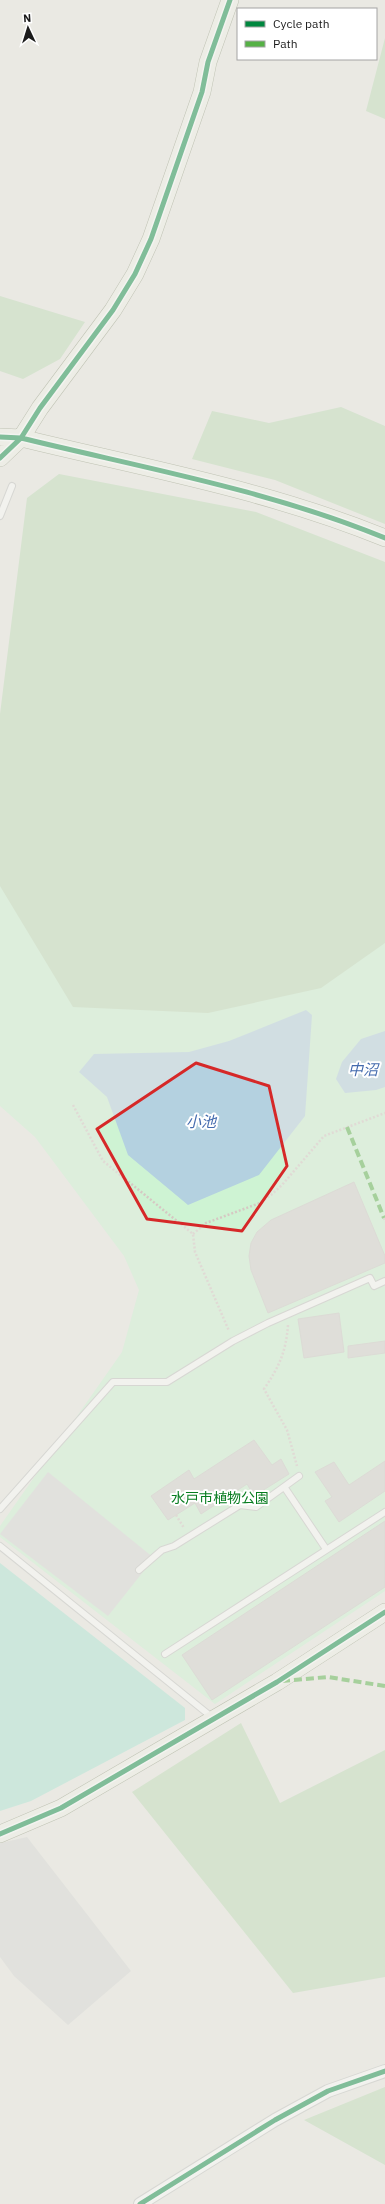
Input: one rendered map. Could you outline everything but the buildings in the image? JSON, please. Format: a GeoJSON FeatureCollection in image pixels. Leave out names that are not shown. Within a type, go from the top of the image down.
{"type":"FeatureCollection","features":[{"type":"Feature","properties":{"kind":"street"},"geometry":{"type":"LineString","coordinates":[[0,458],[22,438],[40,408],[113,310],[135,274],[151,239],[202,92],[208,62],[230,0]]}},
{"type":"Feature","properties":{"kind":"street"},"geometry":{"type":"LineString","coordinates":[[0,437],[22,438],[243,490],[337,520],[385,538]]}},
{"type":"Feature","properties":{"kind":"street"},"geometry":{"type":"LineString","coordinates":[[0,1834],[61,1808],[277,1682],[385,1612]]}},
{"type":"Feature","properties":{"kind":"street"},"geometry":{"type":"LineString","coordinates":[[140,2204],[275,2120],[322,2094],[385,2071]]}},
{"type":"Feature","properties":{"kind":"lane"},"geometry":{"type":"LineString","coordinates":[[0,516],[12,486]]}},
{"type":"Feature","properties":{"kind":"lane"},"geometry":{"type":"LineString","coordinates":[[0,1509],[113,1382],[167,1382],[233,1341],[287,1315],[370,1278],[374,1286],[385,1281]]}},
{"type":"Feature","properties":{"kind":"lane"},"geometry":{"type":"LineString","coordinates":[[139,1570],[162,1550],[174,1546],[240,1505],[256,1507],[285,1488],[299,1476]]}},
{"type":"Feature","properties":{"kind":"lane"},"geometry":{"type":"LineString","coordinates":[[285,1488],[326,1549]]}},
{"type":"Feature","properties":{"kind":"lane"},"geometry":{"type":"LineString","coordinates":[[165,1654],[385,1512]]}},
{"type":"Feature","properties":{"kind":"lane"},"geometry":{"type":"LineString","coordinates":[[0,1546],[214,1719]]}},
{"type":"Feature","properties":{"kind":"path"},"geometry":{"type":"LineString","coordinates":[[73,1105],[103,1161],[193,1234],[195,1252],[233,1341]]}},
{"type":"Feature","properties":{"kind":"path"},"geometry":{"type":"LineString","coordinates":[[193,1234],[206,1223],[260,1203],[271,1195],[282,1185],[324,1136],[385,1113]]}},
{"type":"Feature","properties":{"kind":"path"},"geometry":{"type":"LineString","coordinates":[[384,1218],[385,1222]]}},
{"type":"Feature","properties":{"kind":"path"},"geometry":{"type":"LineString","coordinates":[[287,1315],[288,1324],[286,1346],[277,1370],[264,1389],[287,1430],[299,1476]]}},
{"type":"Feature","properties":{"kind":"path"},"geometry":{"type":"LineString","coordinates":[[176,1516],[189,1537]]}},
{"type":"Feature","properties":{"kind":"highlighted area"},"geometry":{"type":"Polygon","coordinates":[[[196,1063],[269,1086],[287,1166],[242,1231],[147,1219],[97,1129],[196,1063]]]}},
{"type":"Feature","properties":{"kind":"green space"},"geometry":{"type":"Polygon","coordinates":[[[385,38],[385,119],[366,111],[385,38]]]}},
{"type":"Feature","properties":{"kind":"green space"},"geometry":{"type":"Polygon","coordinates":[[[0,296],[85,322],[60,359],[23,379],[0,371],[0,296]]]}},
{"type":"Feature","properties":{"kind":"green space"},"geometry":{"type":"Polygon","coordinates":[[[341,407],[385,426],[385,524],[275,480],[192,459],[212,411],[269,423],[341,407]]]}},
{"type":"Feature","properties":{"kind":"green space"},"geometry":{"type":"Polygon","coordinates":[[[59,474],[256,512],[385,562],[385,975],[168,1321],[0,1040],[0,714],[27,498],[59,474]]]}},
{"type":"Feature","properties":{"kind":"green space","name":"水戸市植物公園"},"geometry":{"type":"Polygon","coordinates":[[[0,886],[73,1007],[208,1013],[321,988],[385,943],[385,1591],[215,1704],[0,1537],[0,1526],[122,1352],[139,1290],[124,1256],[35,1137],[0,1106],[0,886]]]}},
{"type":"Feature","properties":{"kind":"green space"},"geometry":{"type":"Polygon","coordinates":[[[0,1563],[185,1708],[185,1720],[31,1801],[0,1811],[0,1563]]]}},
{"type":"Feature","properties":{"kind":"green space"},"geometry":{"type":"Polygon","coordinates":[[[241,1723],[280,1803],[385,1750],[385,1977],[293,1993],[132,1792],[241,1723]]]}},
{"type":"Feature","properties":{"kind":"green space"},"geometry":{"type":"Polygon","coordinates":[[[385,2087],[385,2165],[304,2120],[385,2087]]]}},
{"type":"Feature","properties":{"kind":"shaded area"},"geometry":{"type":"Polygon","coordinates":[[[48,1472],[154,1558],[108,1616],[0,1534],[48,1472]]]}},
{"type":"Feature","properties":{"kind":"shaded area"},"geometry":{"type":"Polygon","coordinates":[[[27,1837],[131,1971],[68,2025],[14,1976],[0,1957],[0,1843],[27,1837]]]}},
{"type":"Feature","properties":{"kind":"water","name":"小池"},"geometry":{"type":"Polygon","coordinates":[[[306,1010],[312,1015],[305,1116],[259,1175],[188,1205],[128,1155],[107,1097],[79,1072],[94,1054],[189,1052],[229,1041],[306,1010]]]}},
{"type":"Feature","properties":{"kind":"water","name":"中沼"},"geometry":{"type":"Polygon","coordinates":[[[385,1031],[385,1087],[376,1090],[345,1093],[336,1079],[342,1062],[361,1039],[385,1031]]]}},
{"type":"Feature","properties":{"kind":"marked path"},"geometry":{"type":"LineString","coordinates":[[347,1127],[384,1218]]}},
{"type":"Feature","properties":{"kind":"marked path"},"geometry":{"type":"LineString","coordinates":[[282,1681],[328,1677],[385,1686]]}},
{"type":"Feature","properties":{"kind":"cycle path"},"geometry":{"type":"LineString","coordinates":[[0,458],[21,438],[40,408],[113,310],[135,274],[151,239],[202,92],[208,62],[230,0]]}},
{"type":"Feature","properties":{"kind":"cycle path"},"geometry":{"type":"LineString","coordinates":[[0,437],[21,438],[251,493],[341,521],[385,538]]}},
{"type":"Feature","properties":{"kind":"cycle path"},"geometry":{"type":"LineString","coordinates":[[0,1834],[61,1808],[277,1682],[385,1612]]}},
{"type":"Feature","properties":{"kind":"cycle path"},"geometry":{"type":"LineString","coordinates":[[140,2204],[275,2120],[328,2091],[385,2071]]}}]}
